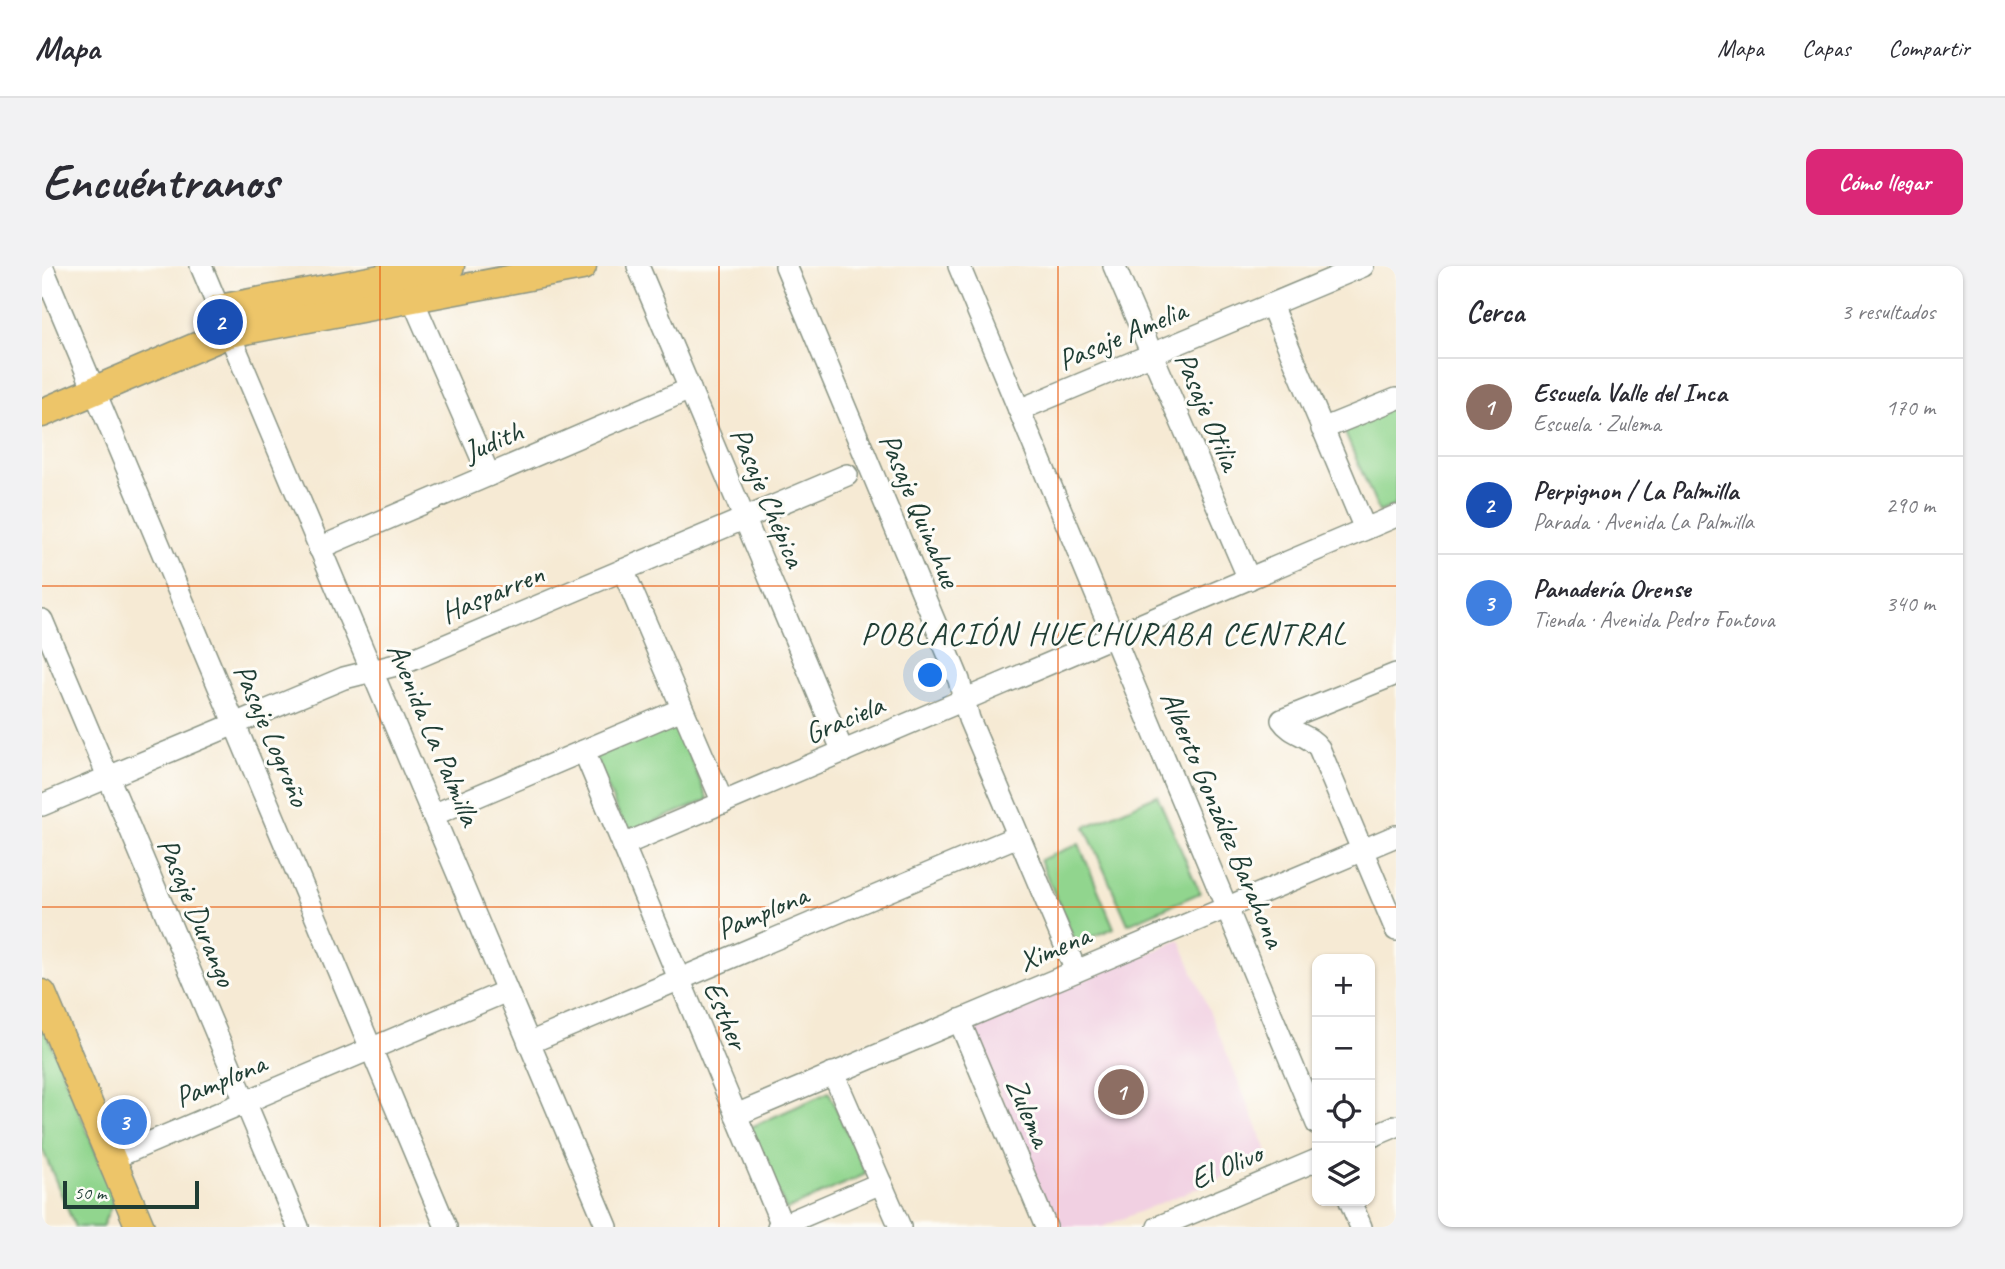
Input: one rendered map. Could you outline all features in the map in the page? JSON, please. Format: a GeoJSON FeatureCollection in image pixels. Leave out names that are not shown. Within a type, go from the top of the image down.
{"type":"FeatureCollection","features":[{"type":"Feature","properties":{"kind":"main road"},"geometry":{"type":"LineString","coordinates":[[42,413],[95,391],[224,321],[360,274],[450,266]]}},
{"type":"Feature","properties":{"kind":"main road"},"geometry":{"type":"LineString","coordinates":[[224,321],[412,298],[582,266]]}},
{"type":"Feature","properties":{"kind":"main road"},"geometry":{"type":"LineString","coordinates":[[45,1010],[111,1158],[133,1220]]}},
{"type":"Feature","properties":{"kind":"street","name":"Pasaje Logroño"},"geometry":{"type":"LineString","coordinates":[[42,266],[446,1227]]}},
{"type":"Feature","properties":{"kind":"street","name":"Avenida La Palmilla"},"geometry":{"type":"LineString","coordinates":[[201,266],[607,1227]]}},
{"type":"Feature","properties":{"kind":"street","name":"Pasaje Chépica"},"geometry":{"type":"LineString","coordinates":[[638,266],[843,752]]}},
{"type":"Feature","properties":{"kind":"street","name":"Pasaje Quinahue"},"geometry":{"type":"LineString","coordinates":[[786,266],[959,680],[969,719],[1076,971]]}},
{"type":"Feature","properties":{"kind":"street","name":"Alberto González Barahona"},"geometry":{"type":"LineString","coordinates":[[959,266],[1312,1112]]}},
{"type":"Feature","properties":{"kind":"street","name":"Pasaje Otilia"},"geometry":{"type":"LineString","coordinates":[[1114,266],[1248,579]]}},
{"type":"Feature","properties":{"kind":"street","name":"Pasaje Amelia"},"geometry":{"type":"LineString","coordinates":[[1020,410],[1363,266]]}},
{"type":"Feature","properties":{"kind":"street"},"geometry":{"type":"LineString","coordinates":[[412,298],[489,474]]}},
{"type":"Feature","properties":{"kind":"street"},"geometry":{"type":"LineString","coordinates":[[1271,305],[1365,529]]}},
{"type":"Feature","properties":{"kind":"street","name":"Judith"},"geometry":{"type":"LineString","coordinates":[[319,548],[690,389]]}},
{"type":"Feature","properties":{"kind":"street"},"geometry":{"type":"LineString","coordinates":[[1322,429],[1396,399]]}},
{"type":"Feature","properties":{"kind":"street","name":"Hasparren"},"geometry":{"type":"LineString","coordinates":[[42,805],[344,678],[404,663],[847,475]]}},
{"type":"Feature","properties":{"kind":"street","name":"Graciela"},"geometry":{"type":"LineString","coordinates":[[623,845],[1396,516]]}},
{"type":"Feature","properties":{"kind":"street"},"geometry":{"type":"LineString","coordinates":[[623,570],[723,803]]}},
{"type":"Feature","properties":{"kind":"street","name":"Pasaje Durango"},"geometry":{"type":"LineString","coordinates":[[42,620],[298,1227]]}},
{"type":"Feature","properties":{"kind":"street"},"geometry":{"type":"LineString","coordinates":[[1396,674],[1282,720],[1292,732],[1309,738],[1319,748],[1396,930]]}},
{"type":"Feature","properties":{"kind":"street"},"geometry":{"type":"LineString","coordinates":[[433,815],[682,709]]}},
{"type":"Feature","properties":{"kind":"street","name":"Esther"},"geometry":{"type":"LineString","coordinates":[[584,751],[780,1226]]}},
{"type":"Feature","properties":{"kind":"street","name":"Ximena"},"geometry":{"type":"LineString","coordinates":[[736,1115],[1396,835]]}},
{"type":"Feature","properties":{"kind":"street","name":"Pamplona"},"geometry":{"type":"LineString","coordinates":[[529,1043],[1018,836]]}},
{"type":"Feature","properties":{"kind":"street","name":"Pamplona"},"geometry":{"type":"LineString","coordinates":[[111,1158],[507,991]]}},
{"type":"Feature","properties":{"kind":"street","name":"Zulema"},"geometry":{"type":"LineString","coordinates":[[959,1020],[1045,1227]]}},
{"type":"Feature","properties":{"kind":"street"},"geometry":{"type":"LineString","coordinates":[[833,1073],[900,1227]]}},
{"type":"Feature","properties":{"kind":"street"},"geometry":{"type":"LineString","coordinates":[[1375,1135],[1396,1126]]}},
{"type":"Feature","properties":{"kind":"street","name":"El Olivo"},"geometry":{"type":"LineString","coordinates":[[1158,1227],[1185,1222],[1312,1162]]}},
{"type":"Feature","properties":{"kind":"street"},"geometry":{"type":"LineString","coordinates":[[780,1226],[881,1183]]}},
{"type":"Feature","properties":{"kind":"street"},"geometry":{"type":"LineString","coordinates":[[1352,1206],[1361,1227]]}},
{"type":"Feature","properties":{"kind":"shaded area"},"geometry":{"type":"Polygon","coordinates":[[[1180,940],[1270,1158],[1102,1227],[1055,1227],[972,1026],[1180,940]]]}},
{"type":"Feature","properties":{"kind":"green space"},"geometry":{"type":"Polygon","coordinates":[[[1396,404],[1396,505],[1379,512],[1342,426],[1396,404]]]}},
{"type":"Feature","properties":{"kind":"green space"},"geometry":{"type":"Polygon","coordinates":[[[673,716],[708,800],[626,833],[592,749],[673,716]]]}},
{"type":"Feature","properties":{"kind":"green space"},"geometry":{"type":"Polygon","coordinates":[[[1157,795],[1200,893],[1128,924],[1085,827],[1157,795]]]}},
{"type":"Feature","properties":{"kind":"green space"},"geometry":{"type":"Polygon","coordinates":[[[1079,844],[1114,928],[1076,944],[1040,860],[1079,844]]]}},
{"type":"Feature","properties":{"kind":"green space"},"geometry":{"type":"Polygon","coordinates":[[[42,1022],[115,1198],[102,1227],[75,1227],[42,1148],[42,1022]]]}},
{"type":"Feature","properties":{"kind":"green space"},"geometry":{"type":"Polygon","coordinates":[[[829,1092],[866,1174],[786,1210],[749,1128],[829,1092]]]}},
{"type":"Feature","properties":{"kind":"place","name":"Perpignon / La Palmilla"},"geometry":{"type":"Point","coordinates":[220,322]}},
{"type":"Feature","properties":{"kind":"place","name":"Escuela Valle del Inca"},"geometry":{"type":"Point","coordinates":[1121,1092]}},
{"type":"Feature","properties":{"kind":"place","name":"Panadería Orense"},"geometry":{"type":"Point","coordinates":[124,1122]}},
{"type":"Feature","properties":{"kind":"district","name":"POBLACIÓN HUECHURABA CENTRAL"},"geometry":{"type":"Point","coordinates":[1104,633]}}]}
